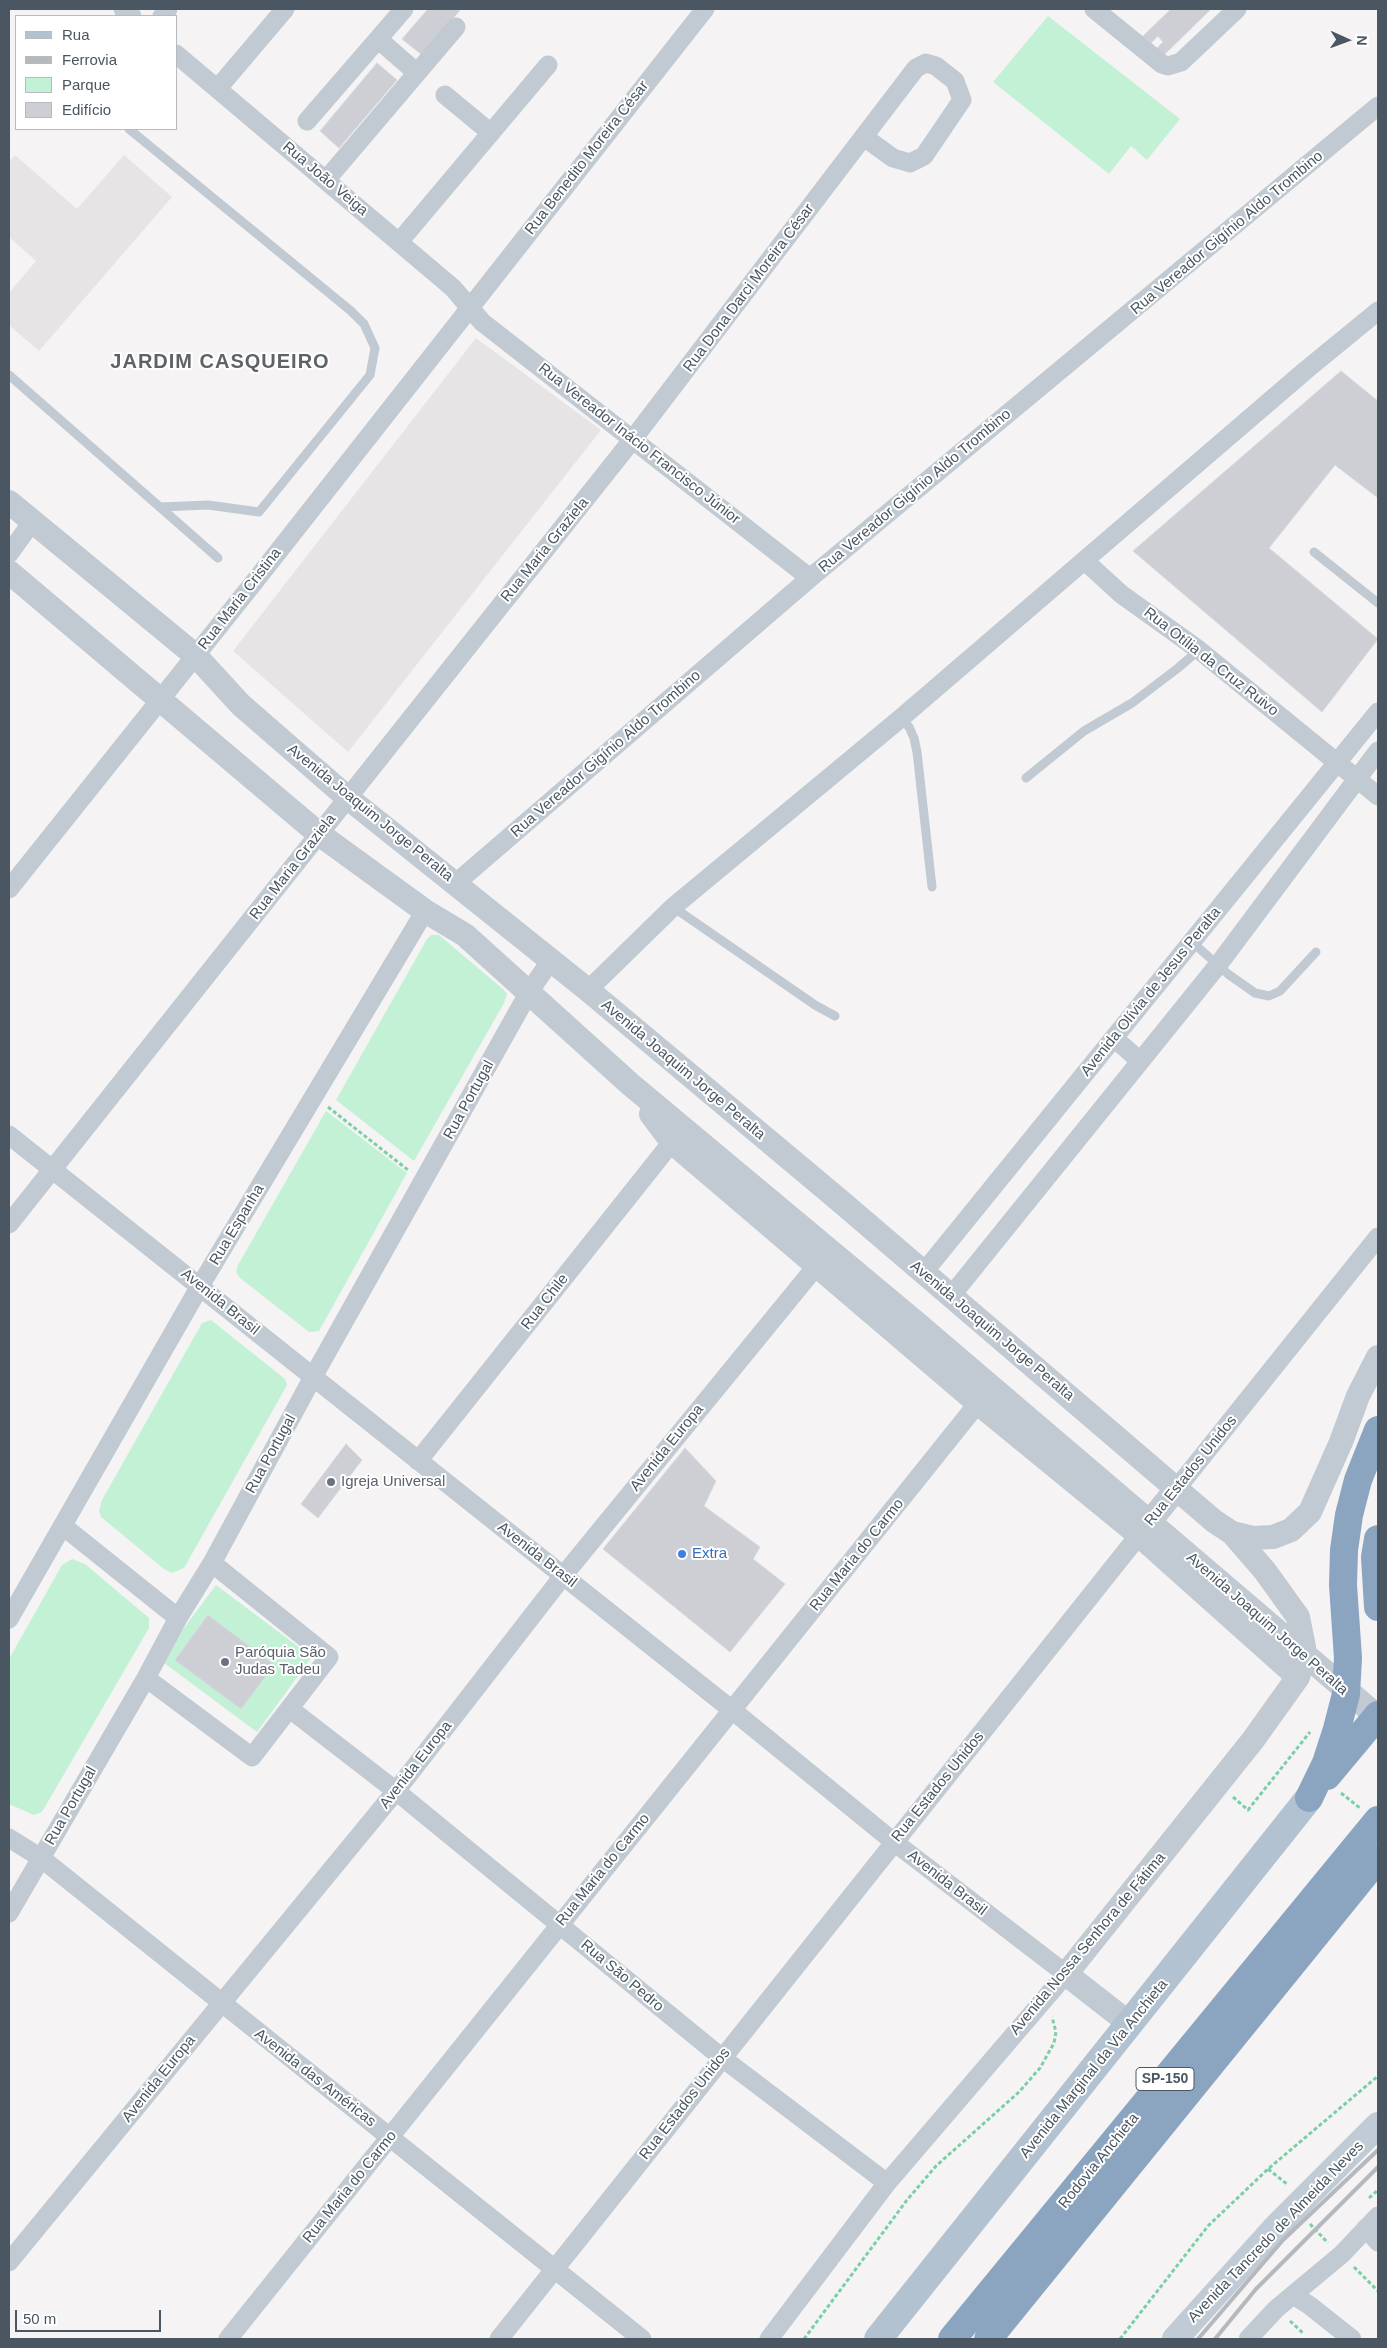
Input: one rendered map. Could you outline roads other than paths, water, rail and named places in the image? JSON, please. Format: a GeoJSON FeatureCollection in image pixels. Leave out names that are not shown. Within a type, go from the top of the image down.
{"type":"FeatureCollection","features":[{"type":"Feature","properties":{"kind":"highway"},"geometry":{"type":"LineString","coordinates":[[1308,1798],[1326,1763],[1346,1694],[1348,1658],[1344,1550],[1349,1515],[1358,1480],[1378,1430]]}},
{"type":"Feature","properties":{"kind":"highway"},"geometry":{"type":"LineString","coordinates":[[1378,1539],[1375,1557],[1378,1608]]}},
{"type":"Feature","properties":{"kind":"highway"},"geometry":{"type":"LineString","coordinates":[[1308,1798],[1378,1716]]}},
{"type":"Feature","properties":{"kind":"highway","name":"Rodovia Anchieta"},"geometry":{"type":"LineString","coordinates":[[952,2339],[1378,1820]]}},
{"type":"Feature","properties":{"kind":"highway","name":"Rodovia Anchieta"},"geometry":{"type":"LineString","coordinates":[[988,2339],[1374,1864]]}},
{"type":"Feature","properties":{"kind":"main road","name":"Avenida Marginal da Via Anchieta"},"geometry":{"type":"LineString","coordinates":[[878,2339],[1308,1798]]}},
{"type":"Feature","properties":{"kind":"main road","name":"Avenida Tancredo de Almeida Neves"},"geometry":{"type":"LineString","coordinates":[[1175,2339],[1219,2288],[1378,2125]]}},
{"type":"Feature","properties":{"kind":"street"},"geometry":{"type":"LineString","coordinates":[[218,88],[286,9]]}},
{"type":"Feature","properties":{"kind":"street"},"geometry":{"type":"LineString","coordinates":[[307,121],[404,9]]}},
{"type":"Feature","properties":{"kind":"street","name":"Rua Benedito Moreira César"},"geometry":{"type":"LineString","coordinates":[[470,308],[705,9]]}},
{"type":"Feature","properties":{"kind":"street"},"geometry":{"type":"LineString","coordinates":[[1094,9],[1162,64],[1168,66],[1181,62],[1237,9]]}},
{"type":"Feature","properties":{"kind":"street"},"geometry":{"type":"LineString","coordinates":[[326,180],[456,27]]}},
{"type":"Feature","properties":{"kind":"street"},"geometry":{"type":"LineString","coordinates":[[378,39],[417,73]]}},
{"type":"Feature","properties":{"kind":"street","name":"Rua João Veiga"},"geometry":{"type":"LineString","coordinates":[[178,56],[453,288],[470,308]]}},
{"type":"Feature","properties":{"kind":"street","name":"Rua Dona Darci Moreira César"},"geometry":{"type":"LineString","coordinates":[[633,439],[916,68],[926,63],[936,66],[956,81],[962,100],[924,156],[910,163],[893,158],[864,138]]}},
{"type":"Feature","properties":{"kind":"street"},"geometry":{"type":"LineString","coordinates":[[399,242],[548,65]]}},
{"type":"Feature","properties":{"kind":"street"},"geometry":{"type":"LineString","coordinates":[[445,95],[491,133]]}},
{"type":"Feature","properties":{"kind":"street","name":"Rua Vereador Gigínio Aldo Trombino"},"geometry":{"type":"LineString","coordinates":[[456,883],[810,578],[1378,106]]}},
{"type":"Feature","properties":{"kind":"street","name":"Rua Vereador Inácio Francisco Júnior"},"geometry":{"type":"LineString","coordinates":[[470,308],[482,322],[810,578]]}},
{"type":"Feature","properties":{"kind":"street","name":"Rua Maria Cristina"},"geometry":{"type":"LineString","coordinates":[[9,889],[196,656],[470,308]]}},
{"type":"Feature","properties":{"kind":"street"},"geometry":{"type":"LineString","coordinates":[[588,990],[673,907],[1086,562],[1306,370],[1378,311]]}},
{"type":"Feature","properties":{"kind":"street","name":"Rua Maria Graziela"},"geometry":{"type":"LineString","coordinates":[[9,1224],[633,439]]}},
{"type":"Feature","properties":{"kind":"street","name":"Avenida Joaquim Jorge Peralta"},"geometry":{"type":"LineString","coordinates":[[9,502],[196,656],[241,705],[348,798],[588,990],[924,1272],[1214,1521],[1232,1533],[1253,1538],[1273,1537],[1292,1530],[1310,1512],[1341,1442],[1358,1396],[1378,1357]]}},
{"type":"Feature","properties":{"kind":"street"},"geometry":{"type":"LineString","coordinates":[[9,554],[32,522]]}},
{"type":"Feature","properties":{"kind":"street","name":"Rua Otília da Cruz Ruivo"},"geometry":{"type":"LineString","coordinates":[[1086,562],[1121,594],[1199,650],[1378,796]]}},
{"type":"Feature","properties":{"kind":"street","name":"Avenida Joaquim Jorge Peralta"},"geometry":{"type":"LineString","coordinates":[[9,572],[319,834],[425,912],[465,935],[630,1084],[677,1135],[818,1264],[978,1402],[1140,1535],[1298,1677]]}},
{"type":"Feature","properties":{"kind":"street","name":"Avenida Olívia de Jesus Peralta"},"geometry":{"type":"LineString","coordinates":[[924,1272],[1378,712]]}},
{"type":"Feature","properties":{"kind":"street"},"geometry":{"type":"LineString","coordinates":[[951,1296],[1218,965],[1378,751]]}},
{"type":"Feature","properties":{"kind":"street","name":"Rua Espanha"},"geometry":{"type":"LineString","coordinates":[[9,1619],[200,1286],[425,912]]}},
{"type":"Feature","properties":{"kind":"street","name":"Rua Portugal"},"geometry":{"type":"LineString","coordinates":[[9,1913],[146,1678],[178,1618],[212,1563],[313,1377],[529,992],[551,960]]}},
{"type":"Feature","properties":{"kind":"street"},"geometry":{"type":"LineString","coordinates":[[1114,1038],[1140,1061]]}},
{"type":"Feature","properties":{"kind":"street","name":"Avenida Brasil"},"geometry":{"type":"LineString","coordinates":[[9,1135],[732,1710],[894,1842],[1066,1974]]}},
{"type":"Feature","properties":{"kind":"street","name":"Avenida Joaquim Jorge Peralta"},"geometry":{"type":"LineString","coordinates":[[677,1135],[907,1314],[1378,1716]]}},
{"type":"Feature","properties":{"kind":"street","name":"Rua Chile"},"geometry":{"type":"LineString","coordinates":[[418,1461],[677,1135]]}},
{"type":"Feature","properties":{"kind":"street","name":"Rua Estados Unidos"},"geometry":{"type":"LineString","coordinates":[[499,2339],[721,2057],[1378,1237]]}},
{"type":"Feature","properties":{"kind":"street","name":"Avenida Europa"},"geometry":{"type":"LineString","coordinates":[[9,2262],[396,1791],[563,1576],[818,1264]]}},
{"type":"Feature","properties":{"kind":"street","name":"Rua Maria do Carmo"},"geometry":{"type":"LineString","coordinates":[[228,2339],[978,1402]]}},
{"type":"Feature","properties":{"kind":"street"},"geometry":{"type":"LineString","coordinates":[[63,1526],[178,1618]]}},
{"type":"Feature","properties":{"kind":"street","name":"Avenida Nossa Senhora de Fátima"},"geometry":{"type":"LineString","coordinates":[[768,2339],[887,2183],[1066,1974],[1253,1740],[1298,1677],[1303,1662],[1304,1647],[1298,1617],[1270,1578],[1232,1533]]}},
{"type":"Feature","properties":{"kind":"street"},"geometry":{"type":"LineString","coordinates":[[146,1678],[252,1757],[329,1657],[212,1563]]}},
{"type":"Feature","properties":{"kind":"street","name":"Rua São Pedro"},"geometry":{"type":"LineString","coordinates":[[290,1710],[396,1791],[560,1923],[721,2057],[887,2183]]}},
{"type":"Feature","properties":{"kind":"street","name":"Avenida das Américas"},"geometry":{"type":"LineString","coordinates":[[9,1838],[41,1858],[553,2270],[642,2339]]}},
{"type":"Feature","properties":{"kind":"street"},"geometry":{"type":"LineString","coordinates":[[1066,1974],[1130,2024]]}},
{"type":"Feature","properties":{"kind":"street"},"geometry":{"type":"LineString","coordinates":[[1248,2339],[1263,2322],[1294,2296],[1339,2247],[1374,2229]]}},
{"type":"Feature","properties":{"kind":"street"},"geometry":{"type":"LineString","coordinates":[[1294,2296],[1309,2305],[1352,2339]]}},
{"type":"Feature","properties":{"kind":"lane"},"geometry":{"type":"LineString","coordinates":[[129,130],[351,311],[364,324],[374,348],[370,375],[259,512],[208,506],[160,507]]}},
{"type":"Feature","properties":{"kind":"lane"},"geometry":{"type":"LineString","coordinates":[[9,375],[218,558]]}},
{"type":"Feature","properties":{"kind":"lane"},"geometry":{"type":"LineString","coordinates":[[1314,552],[1378,603]]}},
{"type":"Feature","properties":{"kind":"lane"},"geometry":{"type":"LineString","coordinates":[[1026,778],[1084,731],[1132,703],[1199,650]]}},
{"type":"Feature","properties":{"kind":"lane"},"geometry":{"type":"LineString","coordinates":[[901,718],[909,727],[916,752],[932,887]]}},
{"type":"Feature","properties":{"kind":"lane"},"geometry":{"type":"LineString","coordinates":[[673,907],[815,1005],[835,1016]]}},
{"type":"Feature","properties":{"kind":"lane"},"geometry":{"type":"LineString","coordinates":[[1192,942],[1218,965],[1255,993],[1269,996],[1280,991],[1316,952]]}},
{"type":"Feature","properties":{"kind":"railway"},"geometry":{"type":"LineString","coordinates":[[1198,2339],[1283,2240],[1378,2150]]}},
{"type":"Feature","properties":{"kind":"railway"},"geometry":{"type":"LineString","coordinates":[[1215,2339],[1256,2289],[1378,2167]]}},
{"type":"Feature","properties":{"kind":"place","name":"Igreja Universal"},"geometry":{"type":"Point","coordinates":[331,1482]}},
{"type":"Feature","properties":{"kind":"place","name":"Extra"},"geometry":{"type":"Point","coordinates":[682,1554]}},
{"type":"Feature","properties":{"kind":"place","name":"Paróquia São Judas Tadeu"},"geometry":{"type":"Point","coordinates":[225,1662]}},
{"type":"Feature","properties":{"kind":"district","name":"JARDIM CASQUEIRO"},"geometry":{"type":"Point","coordinates":[220,362]}}]}
